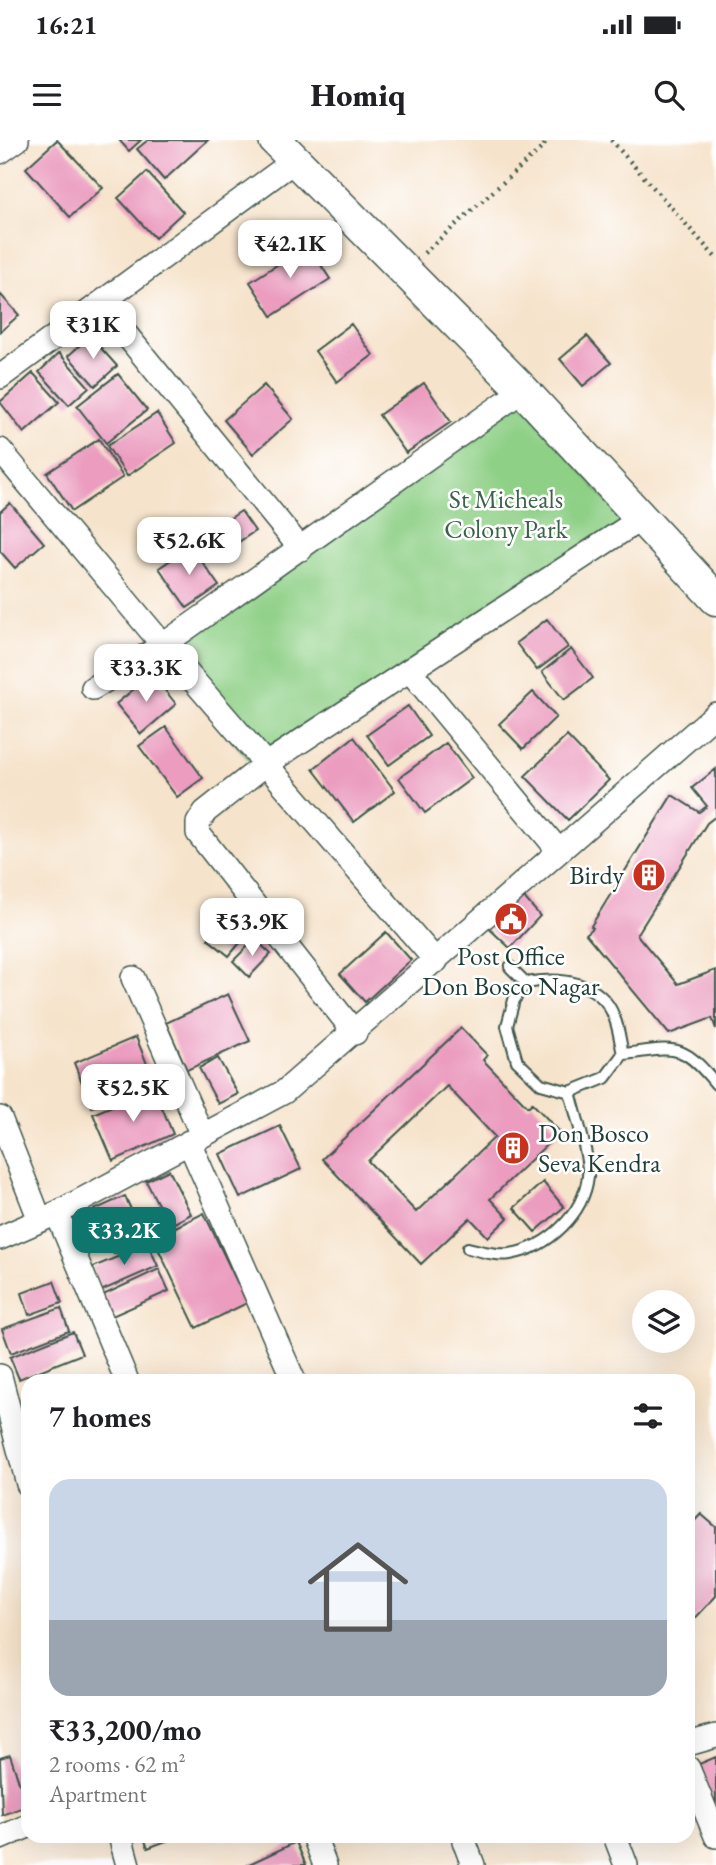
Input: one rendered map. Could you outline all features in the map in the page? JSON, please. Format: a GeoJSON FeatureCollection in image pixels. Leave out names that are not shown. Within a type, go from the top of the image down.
{"type":"FeatureCollection","features":[{"type":"Feature","properties":{"kind":"main road"},"geometry":{"type":"LineString","coordinates":[[284,150],[523,390],[716,599]]}},
{"type":"Feature","properties":{"kind":"street"},"geometry":{"type":"LineString","coordinates":[[0,152],[17,140]]}},
{"type":"Feature","properties":{"kind":"street"},"geometry":{"type":"LineString","coordinates":[[0,377],[102,304],[284,150]]}},
{"type":"Feature","properties":{"kind":"street"},"geometry":{"type":"LineString","coordinates":[[102,304],[301,549]]}},
{"type":"Feature","properties":{"kind":"street"},"geometry":{"type":"LineString","coordinates":[[93,688],[163,645],[523,390]]}},
{"type":"Feature","properties":{"kind":"street"},"geometry":{"type":"LineString","coordinates":[[0,450],[163,645],[436,961]]}},
{"type":"Feature","properties":{"kind":"street"},"geometry":{"type":"LineString","coordinates":[[355,1033],[198,832],[198,822],[205,812],[266,764],[642,518]]}},
{"type":"Feature","properties":{"kind":"street"},"geometry":{"type":"LineString","coordinates":[[410,671],[559,851]]}},
{"type":"Feature","properties":{"kind":"street"},"geometry":{"type":"LineString","coordinates":[[0,1238],[48,1216],[284,1093],[716,714]]}},
{"type":"Feature","properties":{"kind":"street"},"geometry":{"type":"LineString","coordinates":[[133,978],[195,1139],[291,1374]]}},
{"type":"Feature","properties":{"kind":"street"},"geometry":{"type":"LineString","coordinates":[[0,1118],[124,1374]]}},
{"type":"Feature","properties":{"kind":"street"},"geometry":{"type":"LineString","coordinates":[[0,1376],[21,1457]]}},
{"type":"Feature","properties":{"kind":"street"},"geometry":{"type":"LineString","coordinates":[[695,1742],[716,1736]]}},
{"type":"Feature","properties":{"kind":"street"},"geometry":{"type":"LineString","coordinates":[[695,1785],[716,1836]]}},
{"type":"Feature","properties":{"kind":"street"},"geometry":{"type":"LineString","coordinates":[[0,1838],[21,1829]]}},
{"type":"Feature","properties":{"kind":"street"},"geometry":{"type":"LineString","coordinates":[[122,1843],[128,1865]]}},
{"type":"Feature","properties":{"kind":"street"},"geometry":{"type":"LineString","coordinates":[[317,1843],[325,1865]]}},
{"type":"Feature","properties":{"kind":"street"},"geometry":{"type":"LineString","coordinates":[[465,1843],[473,1865]]}},
{"type":"Feature","properties":{"kind":"street"},"geometry":{"type":"LineString","coordinates":[[618,1843],[626,1865]]}},
{"type":"Feature","properties":{"kind":"lane"},"geometry":{"type":"LineString","coordinates":[[510,967],[526,983]]}},
{"type":"Feature","properties":{"kind":"lane"},"geometry":{"type":"LineString","coordinates":[[623,1054],[614,1014],[597,996],[573,980],[550,979],[526,983],[514,1000],[507,1026],[517,1061],[541,1084],[570,1092],[605,1078],[623,1054],[675,1048],[695,1059],[716,1084]]}},
{"type":"Feature","properties":{"kind":"lane"},"geometry":{"type":"LineString","coordinates":[[468,1248],[510,1254],[541,1242],[565,1224],[582,1201],[589,1173],[570,1092]]}},
{"type":"Feature","properties":{"kind":"path"},"geometry":{"type":"LineString","coordinates":[[404,271],[544,146],[546,140]]}},
{"type":"Feature","properties":{"kind":"path"},"geometry":{"type":"LineString","coordinates":[[611,140],[716,258]]}},
{"type":"Feature","properties":{"kind":"green space","name":"St Micheals Colony Park"},"geometry":{"type":"Polygon","coordinates":[[[520,399],[633,531],[261,773],[158,654],[520,399]]]}},
{"type":"Feature","properties":{"kind":"building"},"geometry":{"type":"Polygon","coordinates":[[[57,140],[103,188],[70,217],[26,168],[57,140]]]}},
{"type":"Feature","properties":{"kind":"building"},"geometry":{"type":"Polygon","coordinates":[[[119,140],[141,140],[129,151],[119,140]]]}},
{"type":"Feature","properties":{"kind":"building"},"geometry":{"type":"Polygon","coordinates":[[[148,140],[208,140],[164,180],[137,149],[148,140]]]}},
{"type":"Feature","properties":{"kind":"building"},"geometry":{"type":"Polygon","coordinates":[[[147,172],[183,212],[155,238],[118,198],[147,172]]]}},
{"type":"Feature","properties":{"kind":"building"},"geometry":{"type":"Polygon","coordinates":[[[308,245],[330,279],[272,316],[250,282],[308,245]]]}},
{"type":"Feature","properties":{"kind":"building"},"geometry":{"type":"Polygon","coordinates":[[[0,294],[19,315],[0,332],[0,294]]]}},
{"type":"Feature","properties":{"kind":"building"},"geometry":{"type":"Polygon","coordinates":[[[351,324],[373,355],[337,382],[315,351],[351,324]]]}},
{"type":"Feature","properties":{"kind":"building"},"geometry":{"type":"Polygon","coordinates":[[[90,336],[117,366],[95,386],[68,356],[90,336]]]}},
{"type":"Feature","properties":{"kind":"building"},"geometry":{"type":"Polygon","coordinates":[[[587,336],[611,363],[583,386],[560,359],[587,336]]]}},
{"type":"Feature","properties":{"kind":"building"},"geometry":{"type":"Polygon","coordinates":[[[59,353],[89,387],[69,405],[39,372],[59,353]]]}},
{"type":"Feature","properties":{"kind":"building"},"geometry":{"type":"Polygon","coordinates":[[[33,373],[59,402],[24,433],[0,402],[33,373]]]}},
{"type":"Feature","properties":{"kind":"building"},"geometry":{"type":"Polygon","coordinates":[[[118,374],[147,410],[106,443],[77,406],[118,374]]]}},
{"type":"Feature","properties":{"kind":"building"},"geometry":{"type":"Polygon","coordinates":[[[424,383],[451,422],[406,453],[379,415],[424,383]]]}},
{"type":"Feature","properties":{"kind":"building"},"geometry":{"type":"Polygon","coordinates":[[[264,385],[293,419],[253,454],[224,420],[264,385]]]}},
{"type":"Feature","properties":{"kind":"building"},"geometry":{"type":"Polygon","coordinates":[[[157,413],[176,443],[127,476],[107,446],[157,413]]]}},
{"type":"Feature","properties":{"kind":"building"},"geometry":{"type":"Polygon","coordinates":[[[99,439],[123,477],[72,511],[47,473],[99,439]]]}},
{"type":"Feature","properties":{"kind":"building"},"geometry":{"type":"Polygon","coordinates":[[[10,503],[44,543],[15,568],[0,551],[0,512],[10,503]]]}},
{"type":"Feature","properties":{"kind":"building"},"geometry":{"type":"Polygon","coordinates":[[[241,511],[255,531],[215,558],[202,537],[241,511]]]}},
{"type":"Feature","properties":{"kind":"building"},"geometry":{"type":"Polygon","coordinates":[[[191,546],[219,586],[187,608],[159,568],[191,546]]]}},
{"type":"Feature","properties":{"kind":"building"},"geometry":{"type":"Polygon","coordinates":[[[547,619],[568,647],[537,670],[516,643],[547,619]]]}},
{"type":"Feature","properties":{"kind":"building"},"geometry":{"type":"Polygon","coordinates":[[[571,649],[593,678],[564,700],[542,672],[571,649]]]}},
{"type":"Feature","properties":{"kind":"building"},"geometry":{"type":"Polygon","coordinates":[[[152,674],[176,704],[141,734],[116,704],[152,674]]]}},
{"type":"Feature","properties":{"kind":"building"},"geometry":{"type":"Polygon","coordinates":[[[533,692],[556,717],[523,749],[499,724],[533,692]]]}},
{"type":"Feature","properties":{"kind":"building"},"geometry":{"type":"Polygon","coordinates":[[[408,706],[429,736],[389,765],[367,735],[408,706]]]}},
{"type":"Feature","properties":{"kind":"building"},"geometry":{"type":"Polygon","coordinates":[[[166,727],[203,778],[177,797],[139,746],[166,727]]]}},
{"type":"Feature","properties":{"kind":"building"},"geometry":{"type":"Polygon","coordinates":[[[567,736],[609,780],[568,820],[525,776],[567,736]]]}},
{"type":"Feature","properties":{"kind":"building"},"geometry":{"type":"Polygon","coordinates":[[[354,737],[395,791],[354,822],[313,769],[354,737]]]}},
{"type":"Feature","properties":{"kind":"building"},"geometry":{"type":"Polygon","coordinates":[[[446,743],[472,778],[425,813],[399,778],[446,743]]]}},
{"type":"Feature","properties":{"kind":"building","name":"Birdy"},"geometry":{"type":"Polygon","coordinates":[[[716,769],[716,816],[707,823],[637,935],[678,984],[716,970],[716,1029],[712,1018],[669,1034],[586,934],[593,928],[591,926],[672,795],[699,812],[707,806],[692,788],[716,769]]]}},
{"type":"Feature","properties":{"kind":"building","name":"Post Office Don Bosco Nagar"},"geometry":{"type":"Polygon","coordinates":[[[517,889],[540,916],[510,948],[481,921],[517,889]]]}},
{"type":"Feature","properties":{"kind":"building"},"geometry":{"type":"Polygon","coordinates":[[[224,920],[244,938],[229,956],[208,939],[224,920]]]}},
{"type":"Feature","properties":{"kind":"building"},"geometry":{"type":"Polygon","coordinates":[[[386,932],[411,960],[365,1002],[340,974],[386,932]]]}},
{"type":"Feature","properties":{"kind":"building"},"geometry":{"type":"Polygon","coordinates":[[[255,939],[271,954],[249,977],[233,961],[255,939]]]}},
{"type":"Feature","properties":{"kind":"building"},"geometry":{"type":"Polygon","coordinates":[[[228,994],[250,1041],[187,1070],[166,1023],[228,994]]]}},
{"type":"Feature","properties":{"kind":"building","name":"Don Bosco Seva Kendra"},"geometry":{"type":"Polygon","coordinates":[[[461,1028],[487,1055],[483,1060],[528,1107],[532,1103],[560,1132],[490,1199],[508,1218],[488,1237],[470,1218],[421,1264],[322,1159],[461,1028]],[[447,1086],[368,1161],[416,1212],[495,1137],[447,1086]]]}},
{"type":"Feature","properties":{"kind":"building"},"geometry":{"type":"Polygon","coordinates":[[[136,1037],[154,1081],[92,1107],[74,1063],[136,1037]]]}},
{"type":"Feature","properties":{"kind":"building"},"geometry":{"type":"Polygon","coordinates":[[[218,1058],[238,1094],[218,1104],[199,1068],[218,1058]]]}},
{"type":"Feature","properties":{"kind":"building"},"geometry":{"type":"Polygon","coordinates":[[[154,1088],[173,1134],[113,1161],[93,1114],[154,1088]]]}},
{"type":"Feature","properties":{"kind":"building"},"geometry":{"type":"Polygon","coordinates":[[[280,1126],[301,1169],[240,1198],[220,1154],[280,1126]]]}},
{"type":"Feature","properties":{"kind":"building"},"geometry":{"type":"Polygon","coordinates":[[[169,1170],[191,1214],[169,1226],[146,1181],[169,1170]]]}},
{"type":"Feature","properties":{"kind":"building"},"geometry":{"type":"Polygon","coordinates":[[[543,1182],[564,1207],[535,1232],[514,1208],[543,1182]]]}},
{"type":"Feature","properties":{"kind":"building"},"geometry":{"type":"Polygon","coordinates":[[[125,1196],[145,1241],[114,1254],[94,1210],[125,1196]]]}},
{"type":"Feature","properties":{"kind":"building"},"geometry":{"type":"Polygon","coordinates":[[[204,1213],[247,1303],[196,1328],[153,1238],[204,1213]]]}},
{"type":"Feature","properties":{"kind":"building"},"geometry":{"type":"Polygon","coordinates":[[[148,1244],[158,1266],[101,1291],[91,1268],[148,1244]]]}},
{"type":"Feature","properties":{"kind":"building"},"geometry":{"type":"Polygon","coordinates":[[[159,1269],[169,1291],[110,1317],[101,1296],[159,1269]]]}},
{"type":"Feature","properties":{"kind":"building"},"geometry":{"type":"Polygon","coordinates":[[[54,1281],[62,1303],[29,1315],[22,1293],[54,1281]]]}},
{"type":"Feature","properties":{"kind":"building"},"geometry":{"type":"Polygon","coordinates":[[[61,1308],[69,1331],[11,1353],[2,1329],[61,1308]]]}},
{"type":"Feature","properties":{"kind":"building"},"geometry":{"type":"Polygon","coordinates":[[[73,1332],[82,1354],[32,1374],[21,1374],[19,1379],[10,1357],[73,1332]]]}},
{"type":"Feature","properties":{"kind":"building"},"geometry":{"type":"Polygon","coordinates":[[[701,1514],[716,1527],[716,1596],[695,1618],[695,1520],[701,1514]]]}},
{"type":"Feature","properties":{"kind":"building"},"geometry":{"type":"Polygon","coordinates":[[[10,1755],[21,1788],[21,1808],[2,1815],[0,1758],[10,1755]]]}},
{"type":"Feature","properties":{"kind":"building"},"geometry":{"type":"Polygon","coordinates":[[[716,1757],[716,1810],[699,1764],[716,1757]]]}},
{"type":"Feature","properties":{"kind":"building"},"geometry":{"type":"Polygon","coordinates":[[[146,1843],[161,1843],[148,1848],[146,1843]]]}},
{"type":"Feature","properties":{"kind":"building"},"geometry":{"type":"Polygon","coordinates":[[[296,1843],[306,1865],[247,1865],[296,1843]]]}},
{"type":"Feature","properties":{"kind":"place","name":"Birdy"},"geometry":{"type":"Point","coordinates":[649,875]}},
{"type":"Feature","properties":{"kind":"place","name":"Post Office Don Bosco Nagar"},"geometry":{"type":"Point","coordinates":[511,919]}},
{"type":"Feature","properties":{"kind":"place","name":"Don Bosco Seva Kendra"},"geometry":{"type":"Point","coordinates":[513,1148]}}]}
